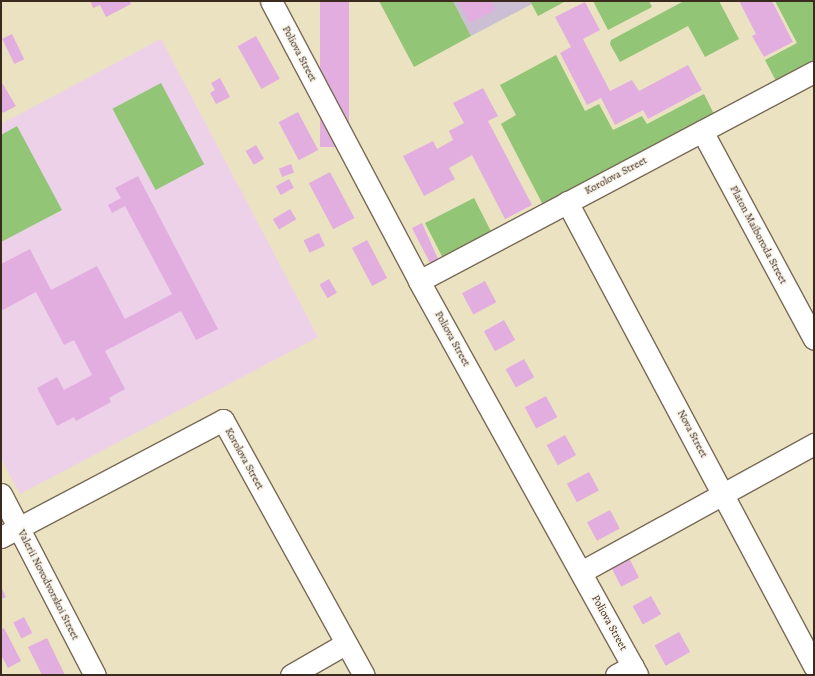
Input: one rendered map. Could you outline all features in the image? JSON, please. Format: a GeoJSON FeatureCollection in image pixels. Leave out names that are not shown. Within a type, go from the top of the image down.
{"type":"FeatureCollection","features":[{"type":"Feature","properties":{"kind":"street","name":"Poliova Street"},"geometry":{"type":"LineString","coordinates":[[271,1],[419,281],[581,572],[629,672]]}},
{"type":"Feature","properties":{"kind":"street","name":"Korolova Street"},"geometry":{"type":"LineString","coordinates":[[419,281],[814,72]]}},
{"type":"Feature","properties":{"kind":"street","name":"Platon Maiboroda Street"},"geometry":{"type":"LineString","coordinates":[[702,131],[814,339]]}},
{"type":"Feature","properties":{"kind":"street","name":"Nova Street"},"geometry":{"type":"LineString","coordinates":[[567,202],[724,494],[814,666]]}},
{"type":"Feature","properties":{"kind":"street","name":"Korolova Street"},"geometry":{"type":"LineString","coordinates":[[10,532],[223,420],[345,644],[364,675]]}},
{"type":"Feature","properties":{"kind":"street"},"geometry":{"type":"LineString","coordinates":[[581,572],[814,444]]}},
{"type":"Feature","properties":{"kind":"street","name":"Valerii Novodvorskoi Street"},"geometry":{"type":"LineString","coordinates":[[1,494],[10,532],[95,675]]}},
{"type":"Feature","properties":{"kind":"street"},"geometry":{"type":"LineString","coordinates":[[291,675],[345,644]]}},
{"type":"Feature","properties":{"kind":"shaded area"},"geometry":{"type":"Polygon","coordinates":[[[453,1],[530,1],[532,4],[471,36],[453,1]]]}},
{"type":"Feature","properties":{"kind":"shaded area"},"geometry":{"type":"Polygon","coordinates":[[[161,39],[318,337],[20,494],[1,458],[1,124],[161,39]]]}},
{"type":"Feature","properties":{"kind":"green space"},"geometry":{"type":"Polygon","coordinates":[[[379,1],[453,1],[471,36],[414,67],[379,1]]]}},
{"type":"Feature","properties":{"kind":"green space"},"geometry":{"type":"Polygon","coordinates":[[[530,1],[566,1],[538,16],[530,1]]]}},
{"type":"Feature","properties":{"kind":"green space"},"geometry":{"type":"Polygon","coordinates":[[[593,1],[649,1],[652,7],[608,30],[593,1]]]}},
{"type":"Feature","properties":{"kind":"green space"},"geometry":{"type":"Polygon","coordinates":[[[684,1],[719,1],[739,39],[705,57],[688,26],[620,62],[610,44],[611,40],[684,1]]]}},
{"type":"Feature","properties":{"kind":"green space"},"geometry":{"type":"Polygon","coordinates":[[[775,1],[814,1],[814,62],[776,81],[765,60],[797,43],[775,1]]]}},
{"type":"Feature","properties":{"kind":"green space"},"geometry":{"type":"Polygon","coordinates":[[[556,55],[585,111],[599,104],[613,130],[642,116],[647,124],[704,94],[714,114],[543,205],[501,124],[516,115],[500,85],[556,55]]]}},
{"type":"Feature","properties":{"kind":"green space"},"geometry":{"type":"Polygon","coordinates":[[[161,83],[204,164],[156,190],[112,109],[161,83]]]}},
{"type":"Feature","properties":{"kind":"green space"},"geometry":{"type":"Polygon","coordinates":[[[17,126],[62,210],[1,242],[1,135],[17,126]]]}},
{"type":"Feature","properties":{"kind":"green space"},"geometry":{"type":"Polygon","coordinates":[[[474,198],[491,232],[442,257],[425,223],[474,198]]]}},
{"type":"Feature","properties":{"kind":"building"},"geometry":{"type":"Polygon","coordinates":[[[90,1],[130,1],[131,4],[106,17],[100,5],[93,8],[90,1]]]}},
{"type":"Feature","properties":{"kind":"building"},"geometry":{"type":"Polygon","coordinates":[[[320,1],[349,1],[349,147],[320,147],[320,1]]]}},
{"type":"Feature","properties":{"kind":"building"},"geometry":{"type":"Polygon","coordinates":[[[458,1],[491,1],[495,10],[470,23],[458,1]]]}},
{"type":"Feature","properties":{"kind":"building"},"geometry":{"type":"Polygon","coordinates":[[[739,1],[772,1],[793,42],[764,57],[752,36],[756,34],[739,1]]]}},
{"type":"Feature","properties":{"kind":"building"},"geometry":{"type":"Polygon","coordinates":[[[585,2],[600,30],[583,39],[610,91],[632,80],[639,91],[688,65],[702,90],[648,119],[643,110],[615,125],[601,98],[587,105],[560,53],[571,47],[555,17],[585,2]]]}},
{"type":"Feature","properties":{"kind":"building"},"geometry":{"type":"Polygon","coordinates":[[[12,34],[24,59],[14,64],[2,39],[12,34]]]}},
{"type":"Feature","properties":{"kind":"building"},"geometry":{"type":"Polygon","coordinates":[[[256,36],[280,79],[261,89],[238,46],[256,36]]]}},
{"type":"Feature","properties":{"kind":"building"},"geometry":{"type":"Polygon","coordinates":[[[220,78],[230,97],[216,104],[210,93],[215,90],[211,83],[220,78]]]}},
{"type":"Feature","properties":{"kind":"building"},"geometry":{"type":"Polygon","coordinates":[[[1,81],[16,106],[3,113],[1,110],[1,81]]]}},
{"type":"Feature","properties":{"kind":"building"},"geometry":{"type":"Polygon","coordinates":[[[483,88],[498,116],[488,121],[532,205],[505,219],[472,155],[449,168],[455,179],[424,196],[403,156],[433,141],[437,149],[453,140],[449,131],[464,123],[453,103],[483,88]]]}},
{"type":"Feature","properties":{"kind":"building"},"geometry":{"type":"Polygon","coordinates":[[[298,112],[318,150],[299,160],[279,122],[298,112]]]}},
{"type":"Feature","properties":{"kind":"building"},"geometry":{"type":"Polygon","coordinates":[[[256,145],[264,159],[254,165],[246,151],[256,145]]]}},
{"type":"Feature","properties":{"kind":"building"},"geometry":{"type":"Polygon","coordinates":[[[291,164],[294,172],[282,177],[279,169],[291,164]]]}},
{"type":"Feature","properties":{"kind":"building"},"geometry":{"type":"Polygon","coordinates":[[[330,172],[354,218],[333,229],[309,183],[330,172]]]}},
{"type":"Feature","properties":{"kind":"building"},"geometry":{"type":"Polygon","coordinates":[[[138,176],[218,329],[196,340],[181,311],[105,351],[125,389],[109,398],[111,402],[76,421],[74,417],[57,426],[37,388],[57,377],[64,390],[92,375],[74,340],[64,345],[36,292],[1,311],[1,264],[30,249],[51,290],[97,266],[125,319],[172,294],[125,206],[112,213],[108,205],[121,198],[115,188],[138,176]]]}},
{"type":"Feature","properties":{"kind":"building"},"geometry":{"type":"Polygon","coordinates":[[[289,179],[294,188],[281,195],[276,186],[289,179]]]}},
{"type":"Feature","properties":{"kind":"building"},"geometry":{"type":"Polygon","coordinates":[[[290,209],[296,219],[279,230],[273,219],[290,209]]]}},
{"type":"Feature","properties":{"kind":"building"},"geometry":{"type":"Polygon","coordinates":[[[422,223],[438,259],[430,263],[412,228],[422,223]]]}},
{"type":"Feature","properties":{"kind":"building"},"geometry":{"type":"Polygon","coordinates":[[[319,233],[325,246],[310,253],[304,240],[319,233]]]}},
{"type":"Feature","properties":{"kind":"building"},"geometry":{"type":"Polygon","coordinates":[[[367,240],[387,278],[372,286],[352,248],[367,240]]]}},
{"type":"Feature","properties":{"kind":"building"},"geometry":{"type":"Polygon","coordinates":[[[329,279],[337,293],[327,298],[319,284],[329,279]]]}},
{"type":"Feature","properties":{"kind":"building"},"geometry":{"type":"Polygon","coordinates":[[[485,281],[496,302],[473,314],[462,293],[485,281]]]}},
{"type":"Feature","properties":{"kind":"building"},"geometry":{"type":"Polygon","coordinates":[[[504,320],[515,340],[495,351],[484,331],[504,320]]]}},
{"type":"Feature","properties":{"kind":"building"},"geometry":{"type":"Polygon","coordinates":[[[524,359],[534,377],[516,388],[506,369],[524,359]]]}},
{"type":"Feature","properties":{"kind":"building"},"geometry":{"type":"Polygon","coordinates":[[[546,396],[557,417],[536,428],[525,407],[546,396]]]}},
{"type":"Feature","properties":{"kind":"building"},"geometry":{"type":"Polygon","coordinates":[[[565,435],[576,455],[558,465],[547,445],[565,435]]]}},
{"type":"Feature","properties":{"kind":"building"},"geometry":{"type":"Polygon","coordinates":[[[589,472],[599,491],[577,502],[567,484],[589,472]]]}},
{"type":"Feature","properties":{"kind":"building"},"geometry":{"type":"Polygon","coordinates":[[[610,510],[620,529],[597,541],[587,522],[610,510]]]}},
{"type":"Feature","properties":{"kind":"building"},"geometry":{"type":"Polygon","coordinates":[[[629,558],[639,578],[621,587],[611,567],[629,558]]]}},
{"type":"Feature","properties":{"kind":"building"},"geometry":{"type":"Polygon","coordinates":[[[1,587],[6,597],[1,599],[1,587]]]}},
{"type":"Feature","properties":{"kind":"building"},"geometry":{"type":"Polygon","coordinates":[[[651,596],[661,614],[643,625],[633,606],[651,596]]]}},
{"type":"Feature","properties":{"kind":"building"},"geometry":{"type":"Polygon","coordinates":[[[24,617],[32,633],[21,638],[13,622],[24,617]]]}},
{"type":"Feature","properties":{"kind":"building"},"geometry":{"type":"Polygon","coordinates":[[[4,628],[21,661],[8,668],[1,655],[1,630],[4,628]]]}},
{"type":"Feature","properties":{"kind":"building"},"geometry":{"type":"Polygon","coordinates":[[[679,632],[690,652],[666,666],[655,646],[679,632]]]}},
{"type":"Feature","properties":{"kind":"building"},"geometry":{"type":"Polygon","coordinates":[[[47,638],[65,675],[42,675],[28,647],[47,638]]]}}]}
